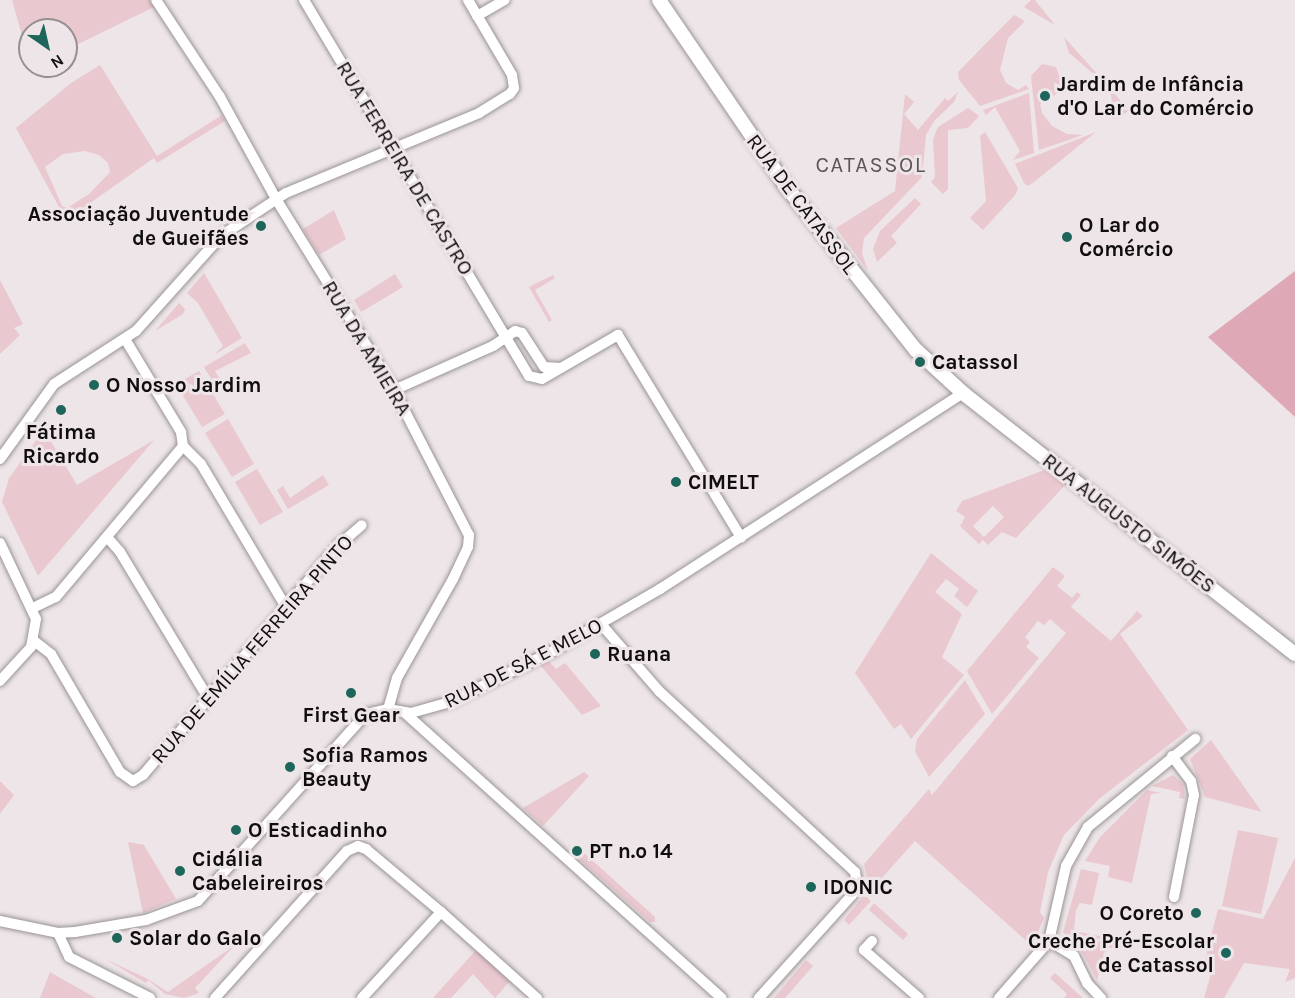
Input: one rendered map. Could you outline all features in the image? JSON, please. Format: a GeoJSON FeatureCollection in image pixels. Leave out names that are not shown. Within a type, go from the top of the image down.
{"type":"FeatureCollection","features":[{"type":"Feature","properties":{"kind":"main road","name":"RUA DE CATASSOL"},"geometry":{"type":"LineString","coordinates":[[659,0],[785,185],[895,327],[963,393]]}},
{"type":"Feature","properties":{"kind":"main road","name":"RUA AUGUSTO SIMÕES"},"geometry":{"type":"LineString","coordinates":[[963,393],[1295,654]]}},
{"type":"Feature","properties":{"kind":"street","name":"RUA DA AMIEIRA"},"geometry":{"type":"LineString","coordinates":[[156,0],[220,97],[276,199],[394,390],[470,539],[397,678],[388,709]]}},
{"type":"Feature","properties":{"kind":"street","name":"RUA FERREIRA DE CASTRO"},"geometry":{"type":"LineString","coordinates":[[304,0],[505,337],[532,378],[542,379],[562,368]]}},
{"type":"Feature","properties":{"kind":"street"},"geometry":{"type":"LineString","coordinates":[[0,459],[54,384],[125,339],[145,322],[210,244],[276,199],[479,113],[510,94],[514,88],[512,75],[468,0]]}},
{"type":"Feature","properties":{"kind":"street"},"geometry":{"type":"LineString","coordinates":[[477,16],[505,0]]}},
{"type":"Feature","properties":{"kind":"street"},"geometry":{"type":"LineString","coordinates":[[394,390],[493,346],[505,337],[520,331],[541,364],[551,370],[562,368],[618,335],[741,537]]}},
{"type":"Feature","properties":{"kind":"street"},"geometry":{"type":"LineString","coordinates":[[125,339],[181,432],[183,446],[201,464],[286,607]]}},
{"type":"Feature","properties":{"kind":"street","name":"RUA DE SÁ E MELO"},"geometry":{"type":"LineString","coordinates":[[388,709],[405,713],[428,709],[477,690],[600,624],[741,537],[963,393]]}},
{"type":"Feature","properties":{"kind":"street"},"geometry":{"type":"LineString","coordinates":[[33,608],[51,602],[183,446]]}},
{"type":"Feature","properties":{"kind":"street","name":"RUA DE EMÍLIA FERREIRA PINTO"},"geometry":{"type":"LineString","coordinates":[[33,640],[51,654],[124,777],[133,781],[143,775],[339,545],[362,525]]}},
{"type":"Feature","properties":{"kind":"street"},"geometry":{"type":"LineString","coordinates":[[107,537],[120,552],[208,698]]}},
{"type":"Feature","properties":{"kind":"street"},"geometry":{"type":"LineString","coordinates":[[0,543],[33,608],[33,640],[22,659],[0,681]]}},
{"type":"Feature","properties":{"kind":"street"},"geometry":{"type":"LineString","coordinates":[[600,624],[666,698],[855,872],[857,883],[852,895],[759,998]]}},
{"type":"Feature","properties":{"kind":"street"},"geometry":{"type":"LineString","coordinates":[[0,921],[58,933],[146,920],[198,901],[362,718],[388,709]]}},
{"type":"Feature","properties":{"kind":"street"},"geometry":{"type":"LineString","coordinates":[[405,713],[722,998]]}},
{"type":"Feature","properties":{"kind":"street"},"geometry":{"type":"LineString","coordinates":[[999,998],[1049,941],[1062,878],[1076,844],[1095,819],[1195,739]]}},
{"type":"Feature","properties":{"kind":"street"},"geometry":{"type":"LineString","coordinates":[[1172,756],[1191,781],[1194,795],[1174,897]]}},
{"type":"Feature","properties":{"kind":"street"},"geometry":{"type":"LineString","coordinates":[[215,998],[347,851],[358,846],[366,849],[441,912],[537,998]]}},
{"type":"Feature","properties":{"kind":"street"},"geometry":{"type":"LineString","coordinates":[[362,998],[441,912]]}},
{"type":"Feature","properties":{"kind":"street"},"geometry":{"type":"LineString","coordinates":[[58,933],[69,957],[150,998]]}},
{"type":"Feature","properties":{"kind":"street"},"geometry":{"type":"LineString","coordinates":[[872,941],[864,950],[919,998]]}},
{"type":"Feature","properties":{"kind":"street"},"geometry":{"type":"LineString","coordinates":[[1049,941],[1077,960],[1087,983],[1101,998]]}},
{"type":"Feature","properties":{"kind":"shaded area"},"geometry":{"type":"Polygon","coordinates":[[[12,0],[150,0],[154,7],[78,44],[78,18],[18,18],[18,21],[12,0]]]}},
{"type":"Feature","properties":{"kind":"shaded area"},"geometry":{"type":"Polygon","coordinates":[[[1031,0],[1035,0],[1055,25],[1024,7],[1031,0]]]}},
{"type":"Feature","properties":{"kind":"shaded area"},"geometry":{"type":"Polygon","coordinates":[[[1014,15],[1025,21],[1008,38],[1000,70],[1006,83],[1018,90],[1026,85],[1029,89],[980,106],[959,80],[958,72],[1014,15]]]}},
{"type":"Feature","properties":{"kind":"shaded area"},"geometry":{"type":"Polygon","coordinates":[[[1064,37],[1109,87],[1069,53],[1064,37]]]}},
{"type":"Feature","properties":{"kind":"shaded area"},"geometry":{"type":"Polygon","coordinates":[[[1042,64],[1056,67],[1064,89],[1040,104],[1042,113],[1052,126],[1067,134],[1083,135],[1039,150],[1031,76],[1042,64]]]}},
{"type":"Feature","properties":{"kind":"shaded area"},"geometry":{"type":"Polygon","coordinates":[[[100,65],[157,156],[222,115],[225,121],[157,163],[154,158],[66,220],[16,128],[71,83],[100,65]],[[85,151],[63,154],[45,167],[62,206],[67,208],[89,194],[110,172],[108,163],[99,155],[85,151]]]}},
{"type":"Feature","properties":{"kind":"shaded area"},"geometry":{"type":"Polygon","coordinates":[[[1109,87],[1129,111],[1115,119],[1109,116],[1112,101],[1109,87]]]}},
{"type":"Feature","properties":{"kind":"shaded area"},"geometry":{"type":"Polygon","coordinates":[[[958,92],[954,102],[934,121],[926,135],[922,177],[864,238],[862,253],[868,271],[836,228],[895,191],[905,94],[914,102],[904,114],[918,130],[945,98],[948,101],[958,92]]]}},
{"type":"Feature","properties":{"kind":"shaded area"},"geometry":{"type":"Polygon","coordinates":[[[1029,93],[1034,153],[1013,160],[1020,151],[995,107],[986,115],[983,110],[1029,93]]]}},
{"type":"Feature","properties":{"kind":"shaded area"},"geometry":{"type":"Polygon","coordinates":[[[968,108],[979,116],[968,128],[948,130],[948,189],[943,194],[931,182],[935,177],[933,139],[938,127],[968,108]]]}},
{"type":"Feature","properties":{"kind":"shaded area"},"geometry":{"type":"Polygon","coordinates":[[[985,132],[1018,188],[1016,194],[983,230],[970,218],[986,201],[980,136],[985,132]]]}},
{"type":"Feature","properties":{"kind":"shaded area"},"geometry":{"type":"Polygon","coordinates":[[[1096,132],[1034,182],[1028,186],[1024,183],[1015,164],[1096,132]]]}},
{"type":"Feature","properties":{"kind":"shaded area"},"geometry":{"type":"Polygon","coordinates":[[[915,198],[921,204],[891,236],[897,243],[877,262],[873,249],[880,231],[915,198]]]}},
{"type":"Feature","properties":{"kind":"shaded area"},"geometry":{"type":"Polygon","coordinates":[[[334,210],[346,239],[319,255],[303,229],[334,210]]]}},
{"type":"Feature","properties":{"kind":"shaded area"},"geometry":{"type":"Polygon","coordinates":[[[1295,271],[1295,417],[1208,337],[1295,271]]]}},
{"type":"Feature","properties":{"kind":"shaded area"},"geometry":{"type":"Polygon","coordinates":[[[204,273],[242,338],[214,355],[223,346],[198,303],[187,293],[204,273]]]}},
{"type":"Feature","properties":{"kind":"shaded area"},"geometry":{"type":"Polygon","coordinates":[[[395,274],[403,287],[361,312],[354,300],[395,274]]]}},
{"type":"Feature","properties":{"kind":"shaded area"},"geometry":{"type":"Polygon","coordinates":[[[553,275],[555,278],[535,290],[552,320],[549,322],[529,287],[553,275]]]}},
{"type":"Feature","properties":{"kind":"shaded area"},"geometry":{"type":"Polygon","coordinates":[[[0,280],[23,324],[14,328],[20,335],[0,354],[0,280]]]}},
{"type":"Feature","properties":{"kind":"shaded area"},"geometry":{"type":"Polygon","coordinates":[[[179,303],[185,309],[183,314],[155,331],[179,303]]]}},
{"type":"Feature","properties":{"kind":"shaded area"},"geometry":{"type":"Polygon","coordinates":[[[245,343],[251,353],[215,371],[222,383],[216,387],[204,367],[245,343]]]}},
{"type":"Feature","properties":{"kind":"shaded area"},"geometry":{"type":"Polygon","coordinates":[[[199,371],[225,414],[202,427],[176,384],[199,371]]]}},
{"type":"Feature","properties":{"kind":"shaded area"},"geometry":{"type":"Polygon","coordinates":[[[228,419],[254,464],[232,477],[205,433],[228,419]]]}},
{"type":"Feature","properties":{"kind":"shaded area"},"geometry":{"type":"Polygon","coordinates":[[[41,434],[50,440],[77,485],[154,440],[38,576],[2,502],[9,478],[41,434]]]}},
{"type":"Feature","properties":{"kind":"shaded area"},"geometry":{"type":"Polygon","coordinates":[[[257,469],[283,512],[260,525],[235,482],[257,469]]]}},
{"type":"Feature","properties":{"kind":"shaded area"},"geometry":{"type":"Polygon","coordinates":[[[1047,469],[1066,484],[1016,538],[1002,532],[988,545],[983,540],[979,544],[960,526],[965,517],[956,511],[962,501],[1047,469]],[[993,506],[973,526],[984,537],[1004,517],[993,506]]]}},
{"type":"Feature","properties":{"kind":"shaded area"},"geometry":{"type":"Polygon","coordinates":[[[323,475],[329,485],[288,509],[277,490],[283,486],[290,498],[323,475]]]}},
{"type":"Feature","properties":{"kind":"shaded area"},"geometry":{"type":"Polygon","coordinates":[[[931,553],[978,591],[967,607],[954,596],[959,589],[946,579],[935,592],[962,614],[942,657],[964,675],[911,739],[901,724],[894,729],[855,673],[931,553]]]}},
{"type":"Feature","properties":{"kind":"shaded area"},"geometry":{"type":"Polygon","coordinates":[[[1053,567],[1065,576],[1057,586],[1072,598],[1077,592],[1081,595],[1071,607],[1111,641],[1137,611],[1143,616],[1120,634],[1188,730],[1099,799],[1064,835],[1048,872],[1040,912],[1044,918],[1032,946],[915,841],[870,891],[864,864],[929,789],[932,795],[1066,633],[1050,619],[1044,625],[1038,621],[1025,637],[1030,642],[1026,647],[1039,658],[992,714],[967,671],[1053,567]]]}},
{"type":"Feature","properties":{"kind":"shaded area"},"geometry":{"type":"Polygon","coordinates":[[[549,661],[556,669],[565,663],[601,706],[582,715],[540,665],[549,661]]]}},
{"type":"Feature","properties":{"kind":"shaded area"},"geometry":{"type":"Polygon","coordinates":[[[965,680],[985,714],[929,777],[915,751],[917,739],[965,680]]]}},
{"type":"Feature","properties":{"kind":"shaded area"},"geometry":{"type":"Polygon","coordinates":[[[1211,740],[1262,812],[1205,797],[1190,759],[1211,740]]]}},
{"type":"Feature","properties":{"kind":"shaded area"},"geometry":{"type":"Polygon","coordinates":[[[584,772],[589,776],[543,826],[523,808],[584,772]]]}},
{"type":"Feature","properties":{"kind":"shaded area"},"geometry":{"type":"Polygon","coordinates":[[[1173,775],[1183,784],[1185,799],[1179,798],[1180,792],[1152,786],[1173,775]]]}},
{"type":"Feature","properties":{"kind":"shaded area"},"geometry":{"type":"Polygon","coordinates":[[[0,781],[14,795],[0,814],[0,781]]]}},
{"type":"Feature","properties":{"kind":"shaded area"},"geometry":{"type":"Polygon","coordinates":[[[1147,790],[1161,793],[1151,794],[1132,883],[1108,877],[1110,866],[1085,861],[1100,837],[1147,790]]]}},
{"type":"Feature","properties":{"kind":"shaded area"},"geometry":{"type":"Polygon","coordinates":[[[1238,830],[1278,838],[1261,914],[1222,906],[1238,830]]]}},
{"type":"Feature","properties":{"kind":"shaded area"},"geometry":{"type":"Polygon","coordinates":[[[128,842],[144,845],[176,899],[143,913],[128,842]]]}},
{"type":"Feature","properties":{"kind":"shaded area"},"geometry":{"type":"Polygon","coordinates":[[[583,852],[655,917],[655,922],[650,922],[578,858],[583,852]]]}},
{"type":"Feature","properties":{"kind":"shaded area"},"geometry":{"type":"Polygon","coordinates":[[[1295,858],[1295,978],[1285,982],[1290,969],[1244,963],[1224,998],[1204,998],[1212,970],[1205,968],[1206,956],[1218,909],[1263,919],[1295,858]]]}},
{"type":"Feature","properties":{"kind":"shaded area"},"geometry":{"type":"Polygon","coordinates":[[[1081,869],[1099,873],[1092,905],[1080,903],[1076,910],[1074,931],[1115,939],[1113,948],[1106,947],[1097,980],[1082,952],[1063,932],[1081,869]]]}},
{"type":"Feature","properties":{"kind":"shaded area"},"geometry":{"type":"Polygon","coordinates":[[[864,895],[871,901],[849,925],[844,920],[864,895]]]}},
{"type":"Feature","properties":{"kind":"shaded area"},"geometry":{"type":"Polygon","coordinates":[[[874,903],[908,934],[903,940],[869,910],[874,903]]]}},
{"type":"Feature","properties":{"kind":"shaded area"},"geometry":{"type":"Polygon","coordinates":[[[235,945],[195,988],[199,993],[184,998],[165,994],[148,980],[146,983],[105,959],[146,978],[168,992],[235,945]]]}},
{"type":"Feature","properties":{"kind":"shaded area"},"geometry":{"type":"Polygon","coordinates":[[[476,950],[510,981],[495,998],[473,974],[451,998],[433,998],[476,950]]]}},
{"type":"Feature","properties":{"kind":"shaded area"},"geometry":{"type":"Polygon","coordinates":[[[806,960],[813,966],[785,998],[774,998],[806,960]]]}},
{"type":"Feature","properties":{"kind":"shaded area"},"geometry":{"type":"Polygon","coordinates":[[[50,972],[55,975],[96,998],[40,998],[50,972]]]}},
{"type":"Feature","properties":{"kind":"shaded area"},"geometry":{"type":"Polygon","coordinates":[[[1055,973],[1083,998],[1064,998],[1067,994],[1050,978],[1055,973]]]}},
{"type":"Feature","properties":{"kind":"place","name":"Jardim de Infância d'O Lar do Comércio"},"geometry":{"type":"Point","coordinates":[1045,96]}},
{"type":"Feature","properties":{"kind":"place","name":"Associação Juventude de Gueifães"},"geometry":{"type":"Point","coordinates":[261,226]}},
{"type":"Feature","properties":{"kind":"place","name":"O Lar do Comércio"},"geometry":{"type":"Point","coordinates":[1067,237]}},
{"type":"Feature","properties":{"kind":"place","name":"Catassol"},"geometry":{"type":"Point","coordinates":[920,362]}},
{"type":"Feature","properties":{"kind":"place","name":"O Nosso Jardim"},"geometry":{"type":"Point","coordinates":[94,385]}},
{"type":"Feature","properties":{"kind":"place","name":"Fátima Ricardo"},"geometry":{"type":"Point","coordinates":[61,410]}},
{"type":"Feature","properties":{"kind":"place","name":"CIMELT"},"geometry":{"type":"Point","coordinates":[676,482]}},
{"type":"Feature","properties":{"kind":"place","name":"Ruana"},"geometry":{"type":"Point","coordinates":[595,654]}},
{"type":"Feature","properties":{"kind":"place","name":"First Gear"},"geometry":{"type":"Point","coordinates":[351,693]}},
{"type":"Feature","properties":{"kind":"place","name":"Sofia Ramos Beauty"},"geometry":{"type":"Point","coordinates":[290,767]}},
{"type":"Feature","properties":{"kind":"place","name":"O Esticadinho"},"geometry":{"type":"Point","coordinates":[236,830]}},
{"type":"Feature","properties":{"kind":"place","name":"PT n.º 14"},"geometry":{"type":"Point","coordinates":[577,851]}},
{"type":"Feature","properties":{"kind":"place","name":"Cidália Cabeleireiros"},"geometry":{"type":"Point","coordinates":[180,871]}},
{"type":"Feature","properties":{"kind":"place","name":"IDONIC"},"geometry":{"type":"Point","coordinates":[811,887]}},
{"type":"Feature","properties":{"kind":"place","name":"O Coreto"},"geometry":{"type":"Point","coordinates":[1196,913]}},
{"type":"Feature","properties":{"kind":"place","name":"Solar do Galo"},"geometry":{"type":"Point","coordinates":[117,938]}},
{"type":"Feature","properties":{"kind":"place","name":"Creche Pré-Escolar de Catassol"},"geometry":{"type":"Point","coordinates":[1226,953]}},
{"type":"Feature","properties":{"kind":"district","name":"CATASSOL"},"geometry":{"type":"Point","coordinates":[871,166]}}]}
